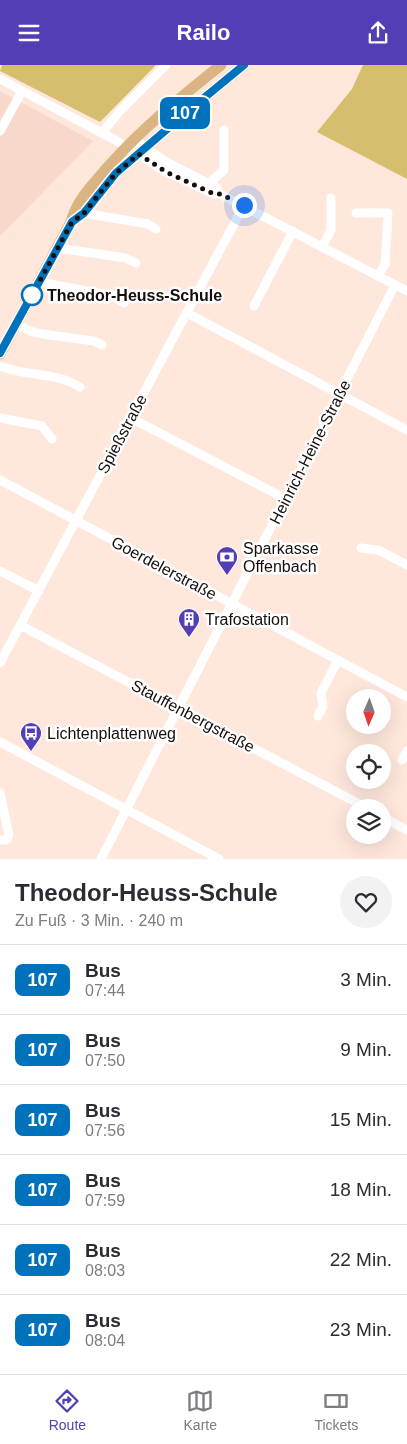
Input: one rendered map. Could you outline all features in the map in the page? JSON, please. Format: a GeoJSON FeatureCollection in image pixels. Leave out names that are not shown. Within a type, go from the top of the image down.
{"type":"FeatureCollection","features":[{"type":"Feature","properties":{"kind":"main road"},"geometry":{"type":"LineString","coordinates":[[0,354],[72,222],[74,210],[88,189],[130,143],[174,103],[221,65]]}},
{"type":"Feature","properties":{"kind":"main road"},"geometry":{"type":"LineString","coordinates":[[72,222],[84,213],[116,173],[244,65]]}},
{"type":"Feature","properties":{"kind":"street"},"geometry":{"type":"LineString","coordinates":[[102,133],[118,112],[166,65]]}},
{"type":"Feature","properties":{"kind":"street"},"geometry":{"type":"LineString","coordinates":[[0,79],[102,133],[130,143],[166,172],[214,194],[220,194],[244,205],[407,291]]}},
{"type":"Feature","properties":{"kind":"street"},"geometry":{"type":"LineString","coordinates":[[0,131],[22,91]]}},
{"type":"Feature","properties":{"kind":"street"},"geometry":{"type":"LineString","coordinates":[[208,184],[224,170],[224,130]]}},
{"type":"Feature","properties":{"kind":"street"},"geometry":{"type":"LineString","coordinates":[[142,151],[217,188],[220,194]]}},
{"type":"Feature","properties":{"kind":"street"},"geometry":{"type":"LineString","coordinates":[[322,247],[331,229],[331,198]]}},
{"type":"Feature","properties":{"kind":"street","name":"Spießstraße"},"geometry":{"type":"LineString","coordinates":[[0,663],[244,205]]}},
{"type":"Feature","properties":{"kind":"street"},"geometry":{"type":"LineString","coordinates":[[84,213],[148,224],[156,229]]}},
{"type":"Feature","properties":{"kind":"street"},"geometry":{"type":"LineString","coordinates":[[356,213],[388,213],[385,264],[378,276]]}},
{"type":"Feature","properties":{"kind":"street"},"geometry":{"type":"LineString","coordinates":[[254,306],[293,231]]}},
{"type":"Feature","properties":{"kind":"street"},"geometry":{"type":"LineString","coordinates":[[57,248],[126,258],[136,263]]}},
{"type":"Feature","properties":{"kind":"street"},"geometry":{"type":"LineString","coordinates":[[39,281],[55,286],[114,296],[124,303]]}},
{"type":"Feature","properties":{"kind":"street","name":"Heinrich-Heine-Straße"},"geometry":{"type":"LineString","coordinates":[[101,859],[395,285]]}},
{"type":"Feature","properties":{"kind":"street"},"geometry":{"type":"LineString","coordinates":[[187,313],[407,430]]}},
{"type":"Feature","properties":{"kind":"street"},"geometry":{"type":"LineString","coordinates":[[16,324],[36,333],[94,341],[102,345]]}},
{"type":"Feature","properties":{"kind":"street"},"geometry":{"type":"LineString","coordinates":[[0,366],[16,372],[68,380],[80,387]]}},
{"type":"Feature","properties":{"kind":"street"},"geometry":{"type":"LineString","coordinates":[[0,418],[41,425],[52,439]]}},
{"type":"Feature","properties":{"kind":"street"},"geometry":{"type":"LineString","coordinates":[[131,418],[286,499]]}},
{"type":"Feature","properties":{"kind":"street","name":"Goerdelerstraße"},"geometry":{"type":"LineString","coordinates":[[0,480],[407,697]]}},
{"type":"Feature","properties":{"kind":"street"},"geometry":{"type":"LineString","coordinates":[[361,548],[378,550],[407,565]]}},
{"type":"Feature","properties":{"kind":"street"},"geometry":{"type":"LineString","coordinates":[[0,571],[38,591]]}},
{"type":"Feature","properties":{"kind":"street","name":"Stauffenbergstraße"},"geometry":{"type":"LineString","coordinates":[[20,625],[350,799]]}},
{"type":"Feature","properties":{"kind":"street"},"geometry":{"type":"LineString","coordinates":[[318,716],[323,706],[321,693],[338,660]]}},
{"type":"Feature","properties":{"kind":"street"},"geometry":{"type":"LineString","coordinates":[[0,742],[219,859]]}},
{"type":"Feature","properties":{"kind":"street"},"geometry":{"type":"LineString","coordinates":[[402,759],[407,751]]}},
{"type":"Feature","properties":{"kind":"street"},"geometry":{"type":"LineString","coordinates":[[0,793],[9,835],[6,840],[0,840]]}},
{"type":"Feature","properties":{"kind":"street"},"geometry":{"type":"LineString","coordinates":[[391,822],[407,830]]}},
{"type":"Feature","properties":{"kind":"shaded area"},"geometry":{"type":"Polygon","coordinates":[[[2,65],[156,65],[100,122],[0,71],[2,65]]]}},
{"type":"Feature","properties":{"kind":"shaded area"},"geometry":{"type":"Polygon","coordinates":[[[363,65],[407,65],[407,179],[317,132],[352,89],[363,65]]]}},
{"type":"Feature","properties":{"kind":"shaded area"},"geometry":{"type":"Polygon","coordinates":[[[0,91],[93,141],[0,236],[0,91]]]}},
{"type":"Feature","properties":{"kind":"bus line","name":"107"},"geometry":{"type":"LineString","coordinates":[[0,353],[72,222],[84,213],[116,173],[244,65]]}},
{"type":"Feature","properties":{"kind":"place","name":"Theodor-Heuss-Schule"},"geometry":{"type":"Point","coordinates":[32,295]}},
{"type":"Feature","properties":{"kind":"place","name":"Sparkasse Offenbach"},"geometry":{"type":"Point","coordinates":[227,576]}},
{"type":"Feature","properties":{"kind":"place","name":"Trafostation"},"geometry":{"type":"Point","coordinates":[189,638]}},
{"type":"Feature","properties":{"kind":"place","name":"Lichtenplattenweg"},"geometry":{"type":"Point","coordinates":[31,752]}},
{"type":"Feature","properties":{"kind":"route"},"geometry":{"type":"LineString","coordinates":[[32,295],[72,222],[84,213],[116,173],[139,154],[159,169],[214,194],[220,194],[244,205]]}}]}
